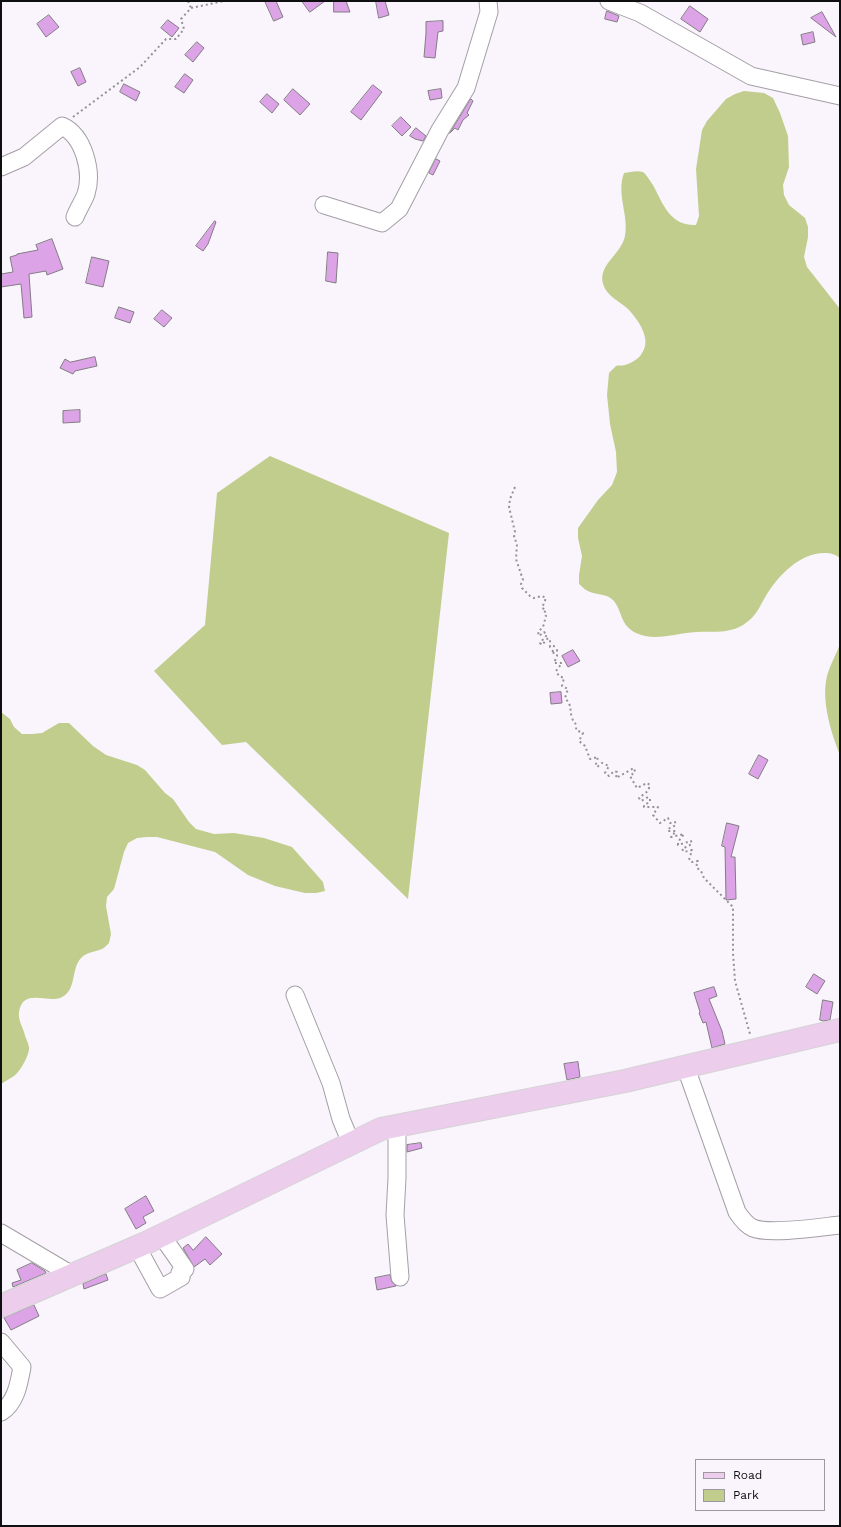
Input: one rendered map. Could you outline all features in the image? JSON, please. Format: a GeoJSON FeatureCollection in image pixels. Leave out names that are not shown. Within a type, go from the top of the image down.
{"type":"FeatureCollection","features":[{"type":"Feature","properties":{"kind":"main road"},"geometry":{"type":"LineString","coordinates":[[1,1306],[162,1236],[381,1129],[686,1068],[840,1030]]}},
{"type":"Feature","properties":{"kind":"street"},"geometry":{"type":"LineString","coordinates":[[324,205],[382,223],[399,209],[440,130],[466,88],[489,12],[488,1]]}},
{"type":"Feature","properties":{"kind":"street"},"geometry":{"type":"LineString","coordinates":[[609,1],[640,13],[751,76],[840,96]]}},
{"type":"Feature","properties":{"kind":"street"},"geometry":{"type":"LineString","coordinates":[[1,167],[24,157],[62,126],[67,128],[82,148],[89,172],[86,194],[75,216]]}},
{"type":"Feature","properties":{"kind":"street"},"geometry":{"type":"LineString","coordinates":[[294,995],[331,1083],[341,1119],[351,1143]]}},
{"type":"Feature","properties":{"kind":"street"},"geometry":{"type":"LineString","coordinates":[[686,1068],[738,1212],[744,1221],[752,1228],[764,1230],[840,1225]]}},
{"type":"Feature","properties":{"kind":"street"},"geometry":{"type":"LineString","coordinates":[[396,1126],[397,1178],[395,1216],[400,1277]]}},
{"type":"Feature","properties":{"kind":"street"},"geometry":{"type":"LineString","coordinates":[[1,1233],[72,1275]]}},
{"type":"Feature","properties":{"kind":"street"},"geometry":{"type":"LineString","coordinates":[[137,1247],[160,1289],[181,1277],[180,1273],[185,1269],[162,1236]]}},
{"type":"Feature","properties":{"kind":"street"},"geometry":{"type":"LineString","coordinates":[[1,1342],[22,1367],[18,1389],[6,1409],[1,1412]]}},
{"type":"Feature","properties":{"kind":"path"},"geometry":{"type":"LineString","coordinates":[[188,1],[191,8]]}},
{"type":"Feature","properties":{"kind":"path"},"geometry":{"type":"LineString","coordinates":[[62,126],[140,66],[166,39],[176,39],[184,29],[181,20],[191,8],[224,1]]}},
{"type":"Feature","properties":{"kind":"path"},"geometry":{"type":"LineString","coordinates":[[515,487],[510,499],[509,507],[515,532],[514,537],[517,544],[516,559],[523,580],[521,584],[522,588],[534,598],[542,596],[546,598],[542,608],[546,610],[544,614],[546,616],[543,627],[538,632],[539,636],[544,632],[547,635],[540,643],[542,645],[548,638],[550,641],[550,647],[554,646],[552,654],[557,650],[557,656],[554,663],[562,664],[556,671],[559,676],[564,678],[562,686],[568,689],[565,698],[569,702],[572,711],[572,718],[577,724],[576,730],[584,733],[579,741],[585,746],[590,759],[598,757],[596,764],[597,767],[602,762],[609,766],[606,772],[609,776],[614,771],[617,772],[616,778],[634,768],[635,772],[630,776],[637,788],[647,783],[650,785],[648,792],[639,798],[641,801],[648,797],[650,799],[650,802],[644,805],[644,807],[658,807],[653,815],[660,823],[668,818],[670,823],[675,822],[676,825],[668,829],[668,831],[676,831],[671,837],[684,834],[678,842],[678,845],[691,840],[692,844],[682,850],[684,852],[692,850],[689,860],[692,862],[698,861],[696,867],[701,871],[704,878],[733,907],[733,953],[736,981],[755,1050]]}},
{"type":"Feature","properties":{"kind":"green space"},"geometry":{"type":"Polygon","coordinates":[[[744,91],[764,93],[773,98],[780,113],[788,136],[789,167],[783,185],[784,195],[789,205],[805,218],[808,227],[808,237],[804,257],[807,267],[840,309],[840,559],[829,553],[815,554],[791,566],[772,587],[752,618],[743,625],[732,630],[696,632],[658,637],[643,636],[631,630],[624,623],[617,605],[611,598],[589,592],[579,584],[582,556],[578,538],[578,528],[598,500],[612,485],[617,472],[616,452],[610,424],[607,395],[609,373],[616,366],[625,365],[637,359],[645,348],[645,336],[640,324],[629,310],[607,292],[603,284],[602,277],[607,265],[623,243],[625,236],[626,228],[621,189],[624,173],[636,171],[643,172],[653,185],[668,212],[674,218],[680,222],[696,225],[699,216],[696,169],[702,130],[707,121],[726,99],[744,91]]]}},
{"type":"Feature","properties":{"kind":"green space"},"geometry":{"type":"Polygon","coordinates":[[[270,456],[449,533],[408,899],[246,742],[222,745],[154,671],[205,625],[217,493],[270,456]]]}},
{"type":"Feature","properties":{"kind":"green space"},"geometry":{"type":"Polygon","coordinates":[[[840,644],[840,755],[830,727],[826,706],[825,685],[827,676],[840,644]]]}},
{"type":"Feature","properties":{"kind":"green space"},"geometry":{"type":"Polygon","coordinates":[[[1,712],[10,719],[14,727],[22,734],[42,733],[59,723],[69,723],[93,746],[106,755],[137,765],[145,770],[165,793],[173,799],[189,822],[196,829],[214,834],[234,833],[264,838],[292,847],[323,882],[325,891],[305,893],[275,886],[248,875],[215,852],[157,837],[137,838],[128,843],[124,852],[114,889],[107,897],[106,906],[111,934],[109,943],[102,949],[82,957],[78,962],[72,985],[66,995],[54,999],[30,998],[25,1000],[21,1005],[19,1017],[29,1047],[28,1054],[19,1071],[1,1084],[1,712]]]}},
{"type":"Feature","properties":{"kind":"building"},"geometry":{"type":"Polygon","coordinates":[[[265,1],[276,1],[283,17],[274,21],[265,1]]]}},
{"type":"Feature","properties":{"kind":"building"},"geometry":{"type":"Polygon","coordinates":[[[302,1],[325,1],[310,12],[302,1]]]}},
{"type":"Feature","properties":{"kind":"building"},"geometry":{"type":"Polygon","coordinates":[[[334,1],[346,1],[350,12],[334,12],[334,1]]]}},
{"type":"Feature","properties":{"kind":"building"},"geometry":{"type":"Polygon","coordinates":[[[376,1],[385,1],[389,15],[379,18],[376,1]]]}},
{"type":"Feature","properties":{"kind":"building"},"geometry":{"type":"Polygon","coordinates":[[[690,6],[708,19],[700,32],[681,19],[690,6]]]}},
{"type":"Feature","properties":{"kind":"building"},"geometry":{"type":"Polygon","coordinates":[[[607,11],[619,16],[617,22],[605,19],[607,11]]]}},
{"type":"Feature","properties":{"kind":"building"},"geometry":{"type":"Polygon","coordinates":[[[822,12],[836,37],[811,18],[822,12]]]}},
{"type":"Feature","properties":{"kind":"building"},"geometry":{"type":"Polygon","coordinates":[[[49,15],[59,27],[46,37],[37,24],[49,15]]]}},
{"type":"Feature","properties":{"kind":"building"},"geometry":{"type":"Polygon","coordinates":[[[168,20],[179,28],[172,37],[161,28],[168,20]]]}},
{"type":"Feature","properties":{"kind":"building"},"geometry":{"type":"Polygon","coordinates":[[[443,21],[443,31],[438,32],[435,58],[424,57],[426,22],[443,21]]]}},
{"type":"Feature","properties":{"kind":"building"},"geometry":{"type":"Polygon","coordinates":[[[813,32],[815,42],[803,45],[801,35],[813,32]]]}},
{"type":"Feature","properties":{"kind":"building"},"geometry":{"type":"Polygon","coordinates":[[[197,42],[204,48],[193,62],[185,55],[197,42]]]}},
{"type":"Feature","properties":{"kind":"building"},"geometry":{"type":"Polygon","coordinates":[[[80,68],[86,82],[78,86],[71,72],[80,68]]]}},
{"type":"Feature","properties":{"kind":"building"},"geometry":{"type":"Polygon","coordinates":[[[185,74],[193,80],[184,93],[175,87],[185,74]]]}},
{"type":"Feature","properties":{"kind":"building"},"geometry":{"type":"Polygon","coordinates":[[[124,84],[140,92],[136,101],[120,92],[124,84]]]}},
{"type":"Feature","properties":{"kind":"building"},"geometry":{"type":"Polygon","coordinates":[[[373,85],[382,92],[361,120],[351,112],[373,85]]]}},
{"type":"Feature","properties":{"kind":"building"},"geometry":{"type":"Polygon","coordinates":[[[293,89],[310,104],[300,115],[284,100],[293,89]]]}},
{"type":"Feature","properties":{"kind":"building"},"geometry":{"type":"Polygon","coordinates":[[[441,89],[442,98],[430,100],[428,91],[441,89]]]}},
{"type":"Feature","properties":{"kind":"building"},"geometry":{"type":"Polygon","coordinates":[[[267,94],[279,104],[272,113],[260,102],[267,94]]]}},
{"type":"Feature","properties":{"kind":"building"},"geometry":{"type":"Polygon","coordinates":[[[471,99],[473,101],[467,113],[469,115],[463,120],[458,130],[455,128],[450,133],[471,99]]]}},
{"type":"Feature","properties":{"kind":"building"},"geometry":{"type":"Polygon","coordinates":[[[401,117],[411,127],[402,136],[392,126],[401,117]]]}},
{"type":"Feature","properties":{"kind":"building"},"geometry":{"type":"Polygon","coordinates":[[[416,128],[426,136],[423,141],[410,136],[416,128]]]}},
{"type":"Feature","properties":{"kind":"building"},"geometry":{"type":"Polygon","coordinates":[[[436,159],[440,161],[433,175],[429,173],[436,159]]]}},
{"type":"Feature","properties":{"kind":"building"},"geometry":{"type":"Polygon","coordinates":[[[215,221],[216,222],[208,244],[203,251],[196,246],[215,221]]]}},
{"type":"Feature","properties":{"kind":"building"},"geometry":{"type":"Polygon","coordinates":[[[52,239],[63,269],[47,275],[46,271],[29,274],[32,317],[24,318],[21,284],[1,287],[1,274],[13,272],[10,257],[17,254],[38,250],[36,245],[52,239]]]}},
{"type":"Feature","properties":{"kind":"building"},"geometry":{"type":"Polygon","coordinates":[[[328,252],[338,253],[336,283],[326,281],[328,252]]]}},
{"type":"Feature","properties":{"kind":"building"},"geometry":{"type":"Polygon","coordinates":[[[92,257],[109,261],[103,287],[86,283],[92,257]]]}},
{"type":"Feature","properties":{"kind":"building"},"geometry":{"type":"Polygon","coordinates":[[[119,307],[134,312],[130,323],[115,318],[119,307]]]}},
{"type":"Feature","properties":{"kind":"building"},"geometry":{"type":"Polygon","coordinates":[[[162,310],[172,318],[164,327],[154,319],[162,310]]]}},
{"type":"Feature","properties":{"kind":"building"},"geometry":{"type":"Polygon","coordinates":[[[95,357],[97,366],[75,371],[73,374],[60,368],[65,359],[70,362],[95,357]]]}},
{"type":"Feature","properties":{"kind":"building"},"geometry":{"type":"Polygon","coordinates":[[[80,410],[80,422],[63,423],[63,411],[80,410]]]}},
{"type":"Feature","properties":{"kind":"building"},"geometry":{"type":"Polygon","coordinates":[[[573,650],[580,661],[568,667],[562,656],[573,650]]]}},
{"type":"Feature","properties":{"kind":"building"},"geometry":{"type":"Polygon","coordinates":[[[561,692],[562,703],[551,704],[550,693],[561,692]]]}},
{"type":"Feature","properties":{"kind":"building"},"geometry":{"type":"Polygon","coordinates":[[[759,755],[768,760],[758,779],[749,774],[759,755]]]}},
{"type":"Feature","properties":{"kind":"building"},"geometry":{"type":"Polygon","coordinates":[[[727,823],[739,826],[731,857],[735,857],[736,899],[726,900],[725,847],[722,846],[727,823]]]}},
{"type":"Feature","properties":{"kind":"building"},"geometry":{"type":"Polygon","coordinates":[[[814,974],[825,981],[817,994],[806,987],[814,974]]]}},
{"type":"Feature","properties":{"kind":"building"},"geometry":{"type":"Polygon","coordinates":[[[714,987],[717,996],[709,999],[722,1031],[725,1044],[712,1048],[706,1022],[703,1023],[694,993],[714,987]]]}},
{"type":"Feature","properties":{"kind":"building"},"geometry":{"type":"Polygon","coordinates":[[[823,1000],[833,1002],[830,1020],[820,1020],[823,1000]]]}},
{"type":"Feature","properties":{"kind":"building"},"geometry":{"type":"Polygon","coordinates":[[[578,1062],[580,1077],[567,1080],[564,1064],[578,1062]]]}},
{"type":"Feature","properties":{"kind":"building"},"geometry":{"type":"Polygon","coordinates":[[[421,1143],[422,1148],[407,1152],[407,1145],[421,1143]]]}},
{"type":"Feature","properties":{"kind":"building"},"geometry":{"type":"Polygon","coordinates":[[[146,1196],[154,1211],[143,1217],[146,1223],[136,1229],[125,1209],[146,1196]]]}},
{"type":"Feature","properties":{"kind":"building"},"geometry":{"type":"Polygon","coordinates":[[[206,1237],[222,1254],[210,1265],[205,1259],[194,1267],[183,1248],[188,1244],[193,1250],[206,1237]]]}},
{"type":"Feature","properties":{"kind":"building"},"geometry":{"type":"Polygon","coordinates":[[[32,1263],[46,1273],[13,1287],[12,1283],[21,1280],[17,1270],[32,1263]]]}},
{"type":"Feature","properties":{"kind":"building"},"geometry":{"type":"Polygon","coordinates":[[[106,1274],[108,1280],[84,1289],[83,1284],[106,1274]]]}},
{"type":"Feature","properties":{"kind":"building"},"geometry":{"type":"Polygon","coordinates":[[[390,1275],[392,1282],[396,1286],[377,1290],[375,1278],[390,1275]]]}},
{"type":"Feature","properties":{"kind":"building"},"geometry":{"type":"Polygon","coordinates":[[[34,1305],[39,1316],[11,1330],[4,1318],[34,1305]]]}}]}
